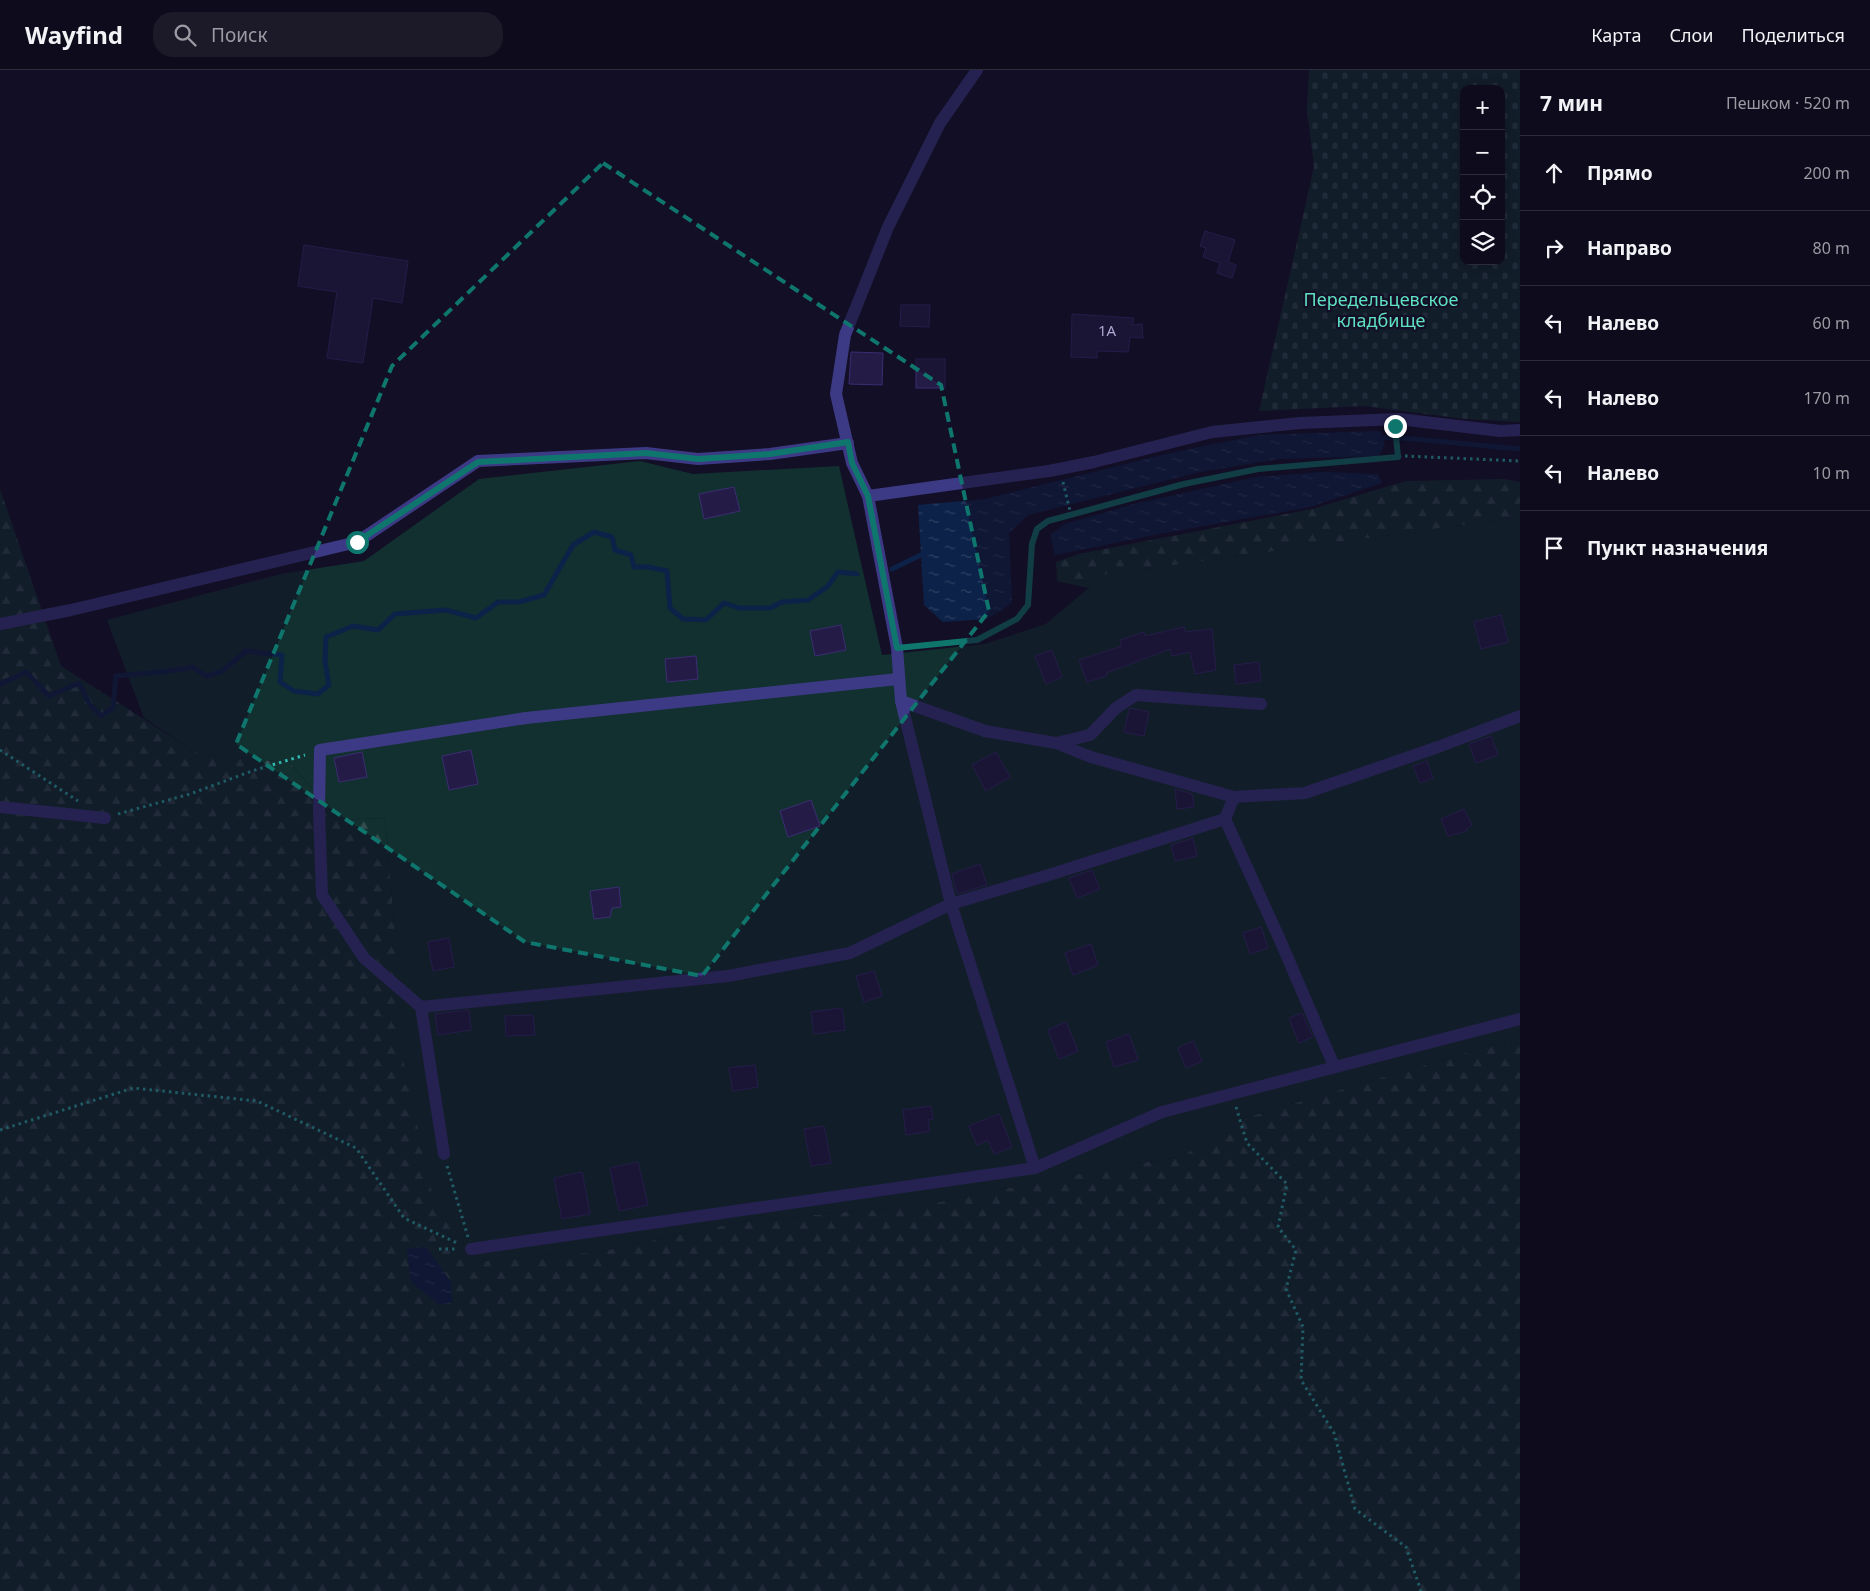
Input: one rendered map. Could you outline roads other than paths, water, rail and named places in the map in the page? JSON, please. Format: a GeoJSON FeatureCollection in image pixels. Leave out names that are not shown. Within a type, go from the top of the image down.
{"type":"FeatureCollection","features":[{"type":"Feature","properties":{"kind":"street"},"geometry":{"type":"LineString","coordinates":[[977,70],[940,123],[888,227],[845,335],[836,394],[852,463],[868,496],[897,648],[901,701],[951,904],[1035,1168]]}},
{"type":"Feature","properties":{"kind":"street"},"geometry":{"type":"LineString","coordinates":[[868,496],[1049,472],[1212,432],[1300,423],[1399,419],[1500,431],[1520,430]]}},
{"type":"Feature","properties":{"kind":"street"},"geometry":{"type":"LineString","coordinates":[[0,624],[71,610],[357,542],[478,462],[646,453],[698,459],[770,454],[848,442]]}},
{"type":"Feature","properties":{"kind":"street"},"geometry":{"type":"LineString","coordinates":[[444,1154],[421,1007],[364,958],[322,895],[319,812],[320,750],[526,718],[898,679]]}},
{"type":"Feature","properties":{"kind":"street"},"geometry":{"type":"LineString","coordinates":[[1056,743],[1090,735],[1116,708],[1136,695],[1261,704]]}},
{"type":"Feature","properties":{"kind":"street"},"geometry":{"type":"LineString","coordinates":[[901,701],[986,730],[1056,743],[1091,757],[1234,797],[1305,794],[1520,716]]}},
{"type":"Feature","properties":{"kind":"street"},"geometry":{"type":"LineString","coordinates":[[1234,797],[1225,819],[1334,1066]]}},
{"type":"Feature","properties":{"kind":"street"},"geometry":{"type":"LineString","coordinates":[[0,807],[105,818]]}},
{"type":"Feature","properties":{"kind":"street"},"geometry":{"type":"LineString","coordinates":[[421,1007],[728,976],[850,953],[951,904],[1225,819]]}},
{"type":"Feature","properties":{"kind":"street"},"geometry":{"type":"LineString","coordinates":[[471,1249],[1035,1168],[1162,1112],[1334,1066],[1520,1020]]}},
{"type":"Feature","properties":{"kind":"water"},"geometry":{"type":"Polygon","coordinates":[[[1381,431],[1385,443],[1379,456],[1278,459],[1200,472],[1028,515],[1009,533],[1012,603],[987,619],[943,622],[924,605],[918,505],[985,499],[1166,454],[1258,435],[1381,431]]]}},
{"type":"Feature","properties":{"kind":"water"},"geometry":{"type":"Polygon","coordinates":[[[1322,472],[1378,474],[1382,483],[1310,507],[1055,555],[1050,535],[1065,524],[1134,504],[1256,477],[1322,472]]]}},
{"type":"Feature","properties":{"kind":"water"},"geometry":{"type":"Polygon","coordinates":[[[426,1247],[451,1282],[452,1302],[440,1305],[411,1282],[407,1249],[426,1247]]]}},
{"type":"Feature","properties":{"kind":"waterway"},"geometry":{"type":"LineString","coordinates":[[1379,438],[1392,437],[1520,449]]}},
{"type":"Feature","properties":{"kind":"waterway"},"geometry":{"type":"LineString","coordinates":[[0,684],[26,672],[49,696],[79,683],[90,705],[101,716],[113,708],[116,676],[164,672],[192,667],[206,676],[221,672],[246,651],[282,655],[280,682],[294,691],[318,694],[329,685],[325,662],[326,637],[353,626],[378,630],[395,614],[446,610],[476,618],[498,602],[519,602],[544,595],[573,545],[594,532],[612,537],[615,550],[631,555],[634,567],[648,567],[667,571],[670,608],[683,619],[706,620],[724,603],[739,608],[770,608],[782,602],[808,600],[827,587],[838,572],[857,574]]}},
{"type":"Feature","properties":{"kind":"waterway"},"geometry":{"type":"LineString","coordinates":[[892,569],[927,552]]}},
{"type":"Feature","properties":{"kind":"park label","name":"Передельцевское кладбище"},"geometry":{"type":"Point","coordinates":[1381,310]}}]}
